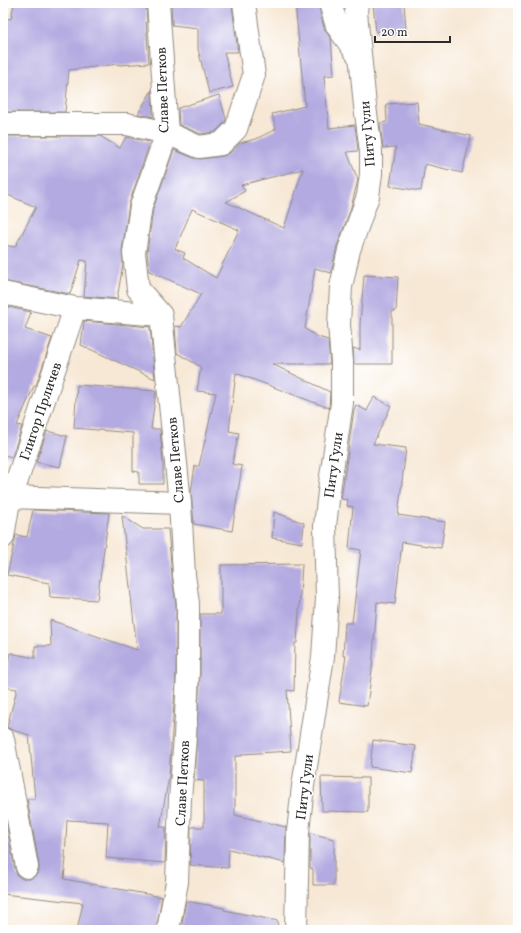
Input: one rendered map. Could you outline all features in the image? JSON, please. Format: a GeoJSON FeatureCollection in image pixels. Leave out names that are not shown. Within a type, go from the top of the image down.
{"type":"FeatureCollection","features":[{"type":"Feature","properties":{"kind":"street","name":"Славе Петков"},"geometry":{"type":"LineString","coordinates":[[158,3],[167,133],[141,206],[134,253],[138,289],[161,315],[180,502],[184,575],[188,603],[188,673],[180,799],[177,882],[168,930]]}},
{"type":"Feature","properties":{"kind":"street"},"geometry":{"type":"LineString","coordinates":[[3,124],[127,124],[167,133],[199,147],[221,144],[236,129],[254,75],[244,3]]}},
{"type":"Feature","properties":{"kind":"street"},"geometry":{"type":"LineString","coordinates":[[330,3],[337,26],[360,58]]}},
{"type":"Feature","properties":{"kind":"street","name":"Питу Гули"},"geometry":{"type":"LineString","coordinates":[[296,930],[298,832],[302,786],[323,657],[327,606],[325,526],[342,403],[342,362],[339,324],[342,287],[349,250],[368,196],[371,174],[371,151],[360,58],[356,12],[357,3]]}},
{"type":"Feature","properties":{"kind":"street"},"geometry":{"type":"LineString","coordinates":[[3,294],[75,308],[161,315]]}},
{"type":"Feature","properties":{"kind":"street","name":"Глигор Прличев"},"geometry":{"type":"LineString","coordinates":[[3,537],[11,497],[75,308]]}},
{"type":"Feature","properties":{"kind":"street"},"geometry":{"type":"LineString","coordinates":[[11,497],[180,502]]}},
{"type":"Feature","properties":{"kind":"street"},"geometry":{"type":"LineString","coordinates":[[3,739],[27,867]]}},
{"type":"Feature","properties":{"kind":"building"},"geometry":{"type":"Polygon","coordinates":[[[14,3],[146,3],[149,63],[119,64],[69,70],[65,112],[3,112],[3,18],[11,19],[14,3]]]}},
{"type":"Feature","properties":{"kind":"building"},"geometry":{"type":"Polygon","coordinates":[[[171,3],[232,5],[238,52],[224,52],[233,87],[209,93],[198,49],[198,28],[172,25],[171,3]]]}},
{"type":"Feature","properties":{"kind":"building"},"geometry":{"type":"Polygon","coordinates":[[[295,3],[318,3],[324,28],[331,39],[334,75],[324,76],[329,128],[355,125],[358,151],[347,152],[358,180],[350,211],[337,246],[331,273],[315,268],[305,329],[318,337],[328,340],[330,364],[272,364],[330,392],[329,408],[236,373],[229,431],[239,433],[232,464],[242,466],[232,531],[194,524],[191,492],[195,466],[199,466],[216,393],[197,391],[201,367],[177,353],[175,326],[181,327],[201,294],[149,271],[147,253],[153,209],[174,150],[200,159],[223,156],[230,153],[240,143],[256,139],[276,129],[272,114],[305,106],[295,3]],[[303,169],[241,185],[245,191],[226,202],[284,228],[303,169]],[[192,209],[175,249],[185,253],[183,258],[216,278],[239,230],[192,209]]]}},
{"type":"Feature","properties":{"kind":"building"},"geometry":{"type":"Polygon","coordinates":[[[373,3],[404,3],[406,30],[376,32],[373,3]]]}},
{"type":"Feature","properties":{"kind":"building"},"geometry":{"type":"Polygon","coordinates":[[[152,90],[153,117],[138,114],[152,90]]]}},
{"type":"Feature","properties":{"kind":"building"},"geometry":{"type":"Polygon","coordinates":[[[219,95],[226,119],[215,132],[201,134],[179,125],[178,108],[219,95]]]}},
{"type":"Feature","properties":{"kind":"building"},"geometry":{"type":"Polygon","coordinates":[[[417,102],[419,124],[471,136],[462,173],[425,164],[421,191],[390,186],[396,147],[383,148],[380,123],[387,122],[386,104],[417,102]]]}},
{"type":"Feature","properties":{"kind":"building"},"geometry":{"type":"Polygon","coordinates":[[[3,136],[100,136],[120,148],[126,137],[150,142],[129,204],[122,251],[123,264],[117,299],[84,296],[87,261],[81,260],[70,294],[3,281],[3,245],[15,247],[36,207],[3,193],[3,136]]]}},
{"type":"Feature","properties":{"kind":"building"},"geometry":{"type":"Polygon","coordinates":[[[364,275],[398,277],[396,311],[392,311],[392,364],[354,364],[353,348],[360,350],[360,324],[364,275]]]}},
{"type":"Feature","properties":{"kind":"building"},"geometry":{"type":"Polygon","coordinates":[[[3,306],[31,312],[25,329],[52,338],[36,386],[34,386],[17,425],[22,426],[12,457],[4,455],[3,459],[3,306]]]}},
{"type":"Feature","properties":{"kind":"building"},"geometry":{"type":"Polygon","coordinates":[[[84,321],[150,327],[155,379],[81,345],[84,321]]]}},
{"type":"Feature","properties":{"kind":"building"},"geometry":{"type":"Polygon","coordinates":[[[77,385],[156,391],[151,429],[160,429],[163,484],[139,484],[139,472],[133,471],[133,433],[74,428],[77,385]]]}},
{"type":"Feature","properties":{"kind":"building"},"geometry":{"type":"Polygon","coordinates":[[[374,397],[391,406],[373,444],[406,448],[398,515],[445,522],[441,548],[402,542],[395,604],[377,602],[372,670],[367,706],[339,702],[346,656],[343,656],[345,623],[352,623],[361,550],[349,548],[353,507],[347,506],[348,500],[341,499],[354,410],[356,405],[367,411],[374,397]]]}},
{"type":"Feature","properties":{"kind":"building"},"geometry":{"type":"Polygon","coordinates":[[[47,431],[67,436],[60,467],[36,462],[47,431]]]}},
{"type":"Feature","properties":{"kind":"building"},"geometry":{"type":"Polygon","coordinates":[[[33,510],[109,513],[97,600],[50,597],[49,583],[7,575],[16,535],[27,537],[33,510]]]}},
{"type":"Feature","properties":{"kind":"building"},"geometry":{"type":"Polygon","coordinates":[[[274,512],[304,523],[302,543],[272,538],[274,512]]]}},
{"type":"Feature","properties":{"kind":"building"},"geometry":{"type":"Polygon","coordinates":[[[122,516],[143,529],[168,529],[176,604],[176,673],[169,776],[160,827],[166,827],[165,863],[106,858],[108,822],[67,820],[64,879],[162,897],[156,930],[77,930],[83,903],[3,894],[3,807],[17,875],[22,879],[30,879],[39,872],[39,865],[27,799],[35,799],[29,735],[7,727],[17,689],[3,687],[10,653],[35,658],[35,646],[51,646],[50,620],[137,650],[122,516]]]}},
{"type":"Feature","properties":{"kind":"building"},"geometry":{"type":"Polygon","coordinates":[[[302,564],[297,643],[295,643],[294,691],[287,690],[291,751],[242,754],[242,756],[235,756],[235,815],[286,827],[285,863],[229,849],[228,868],[190,865],[191,827],[204,827],[204,781],[194,780],[200,674],[200,614],[221,614],[221,565],[302,564]]]}},
{"type":"Feature","properties":{"kind":"building"},"geometry":{"type":"Polygon","coordinates":[[[373,740],[416,746],[412,773],[370,767],[373,740]]]}},
{"type":"Feature","properties":{"kind":"building"},"geometry":{"type":"Polygon","coordinates":[[[321,777],[368,778],[368,812],[322,811],[321,777]]]}},
{"type":"Feature","properties":{"kind":"building"},"geometry":{"type":"Polygon","coordinates":[[[310,833],[334,839],[334,885],[313,885],[313,869],[310,868],[310,833]]]}},
{"type":"Feature","properties":{"kind":"building"},"geometry":{"type":"Polygon","coordinates":[[[186,901],[224,908],[224,910],[278,921],[277,930],[181,930],[186,901]]]}}]}
